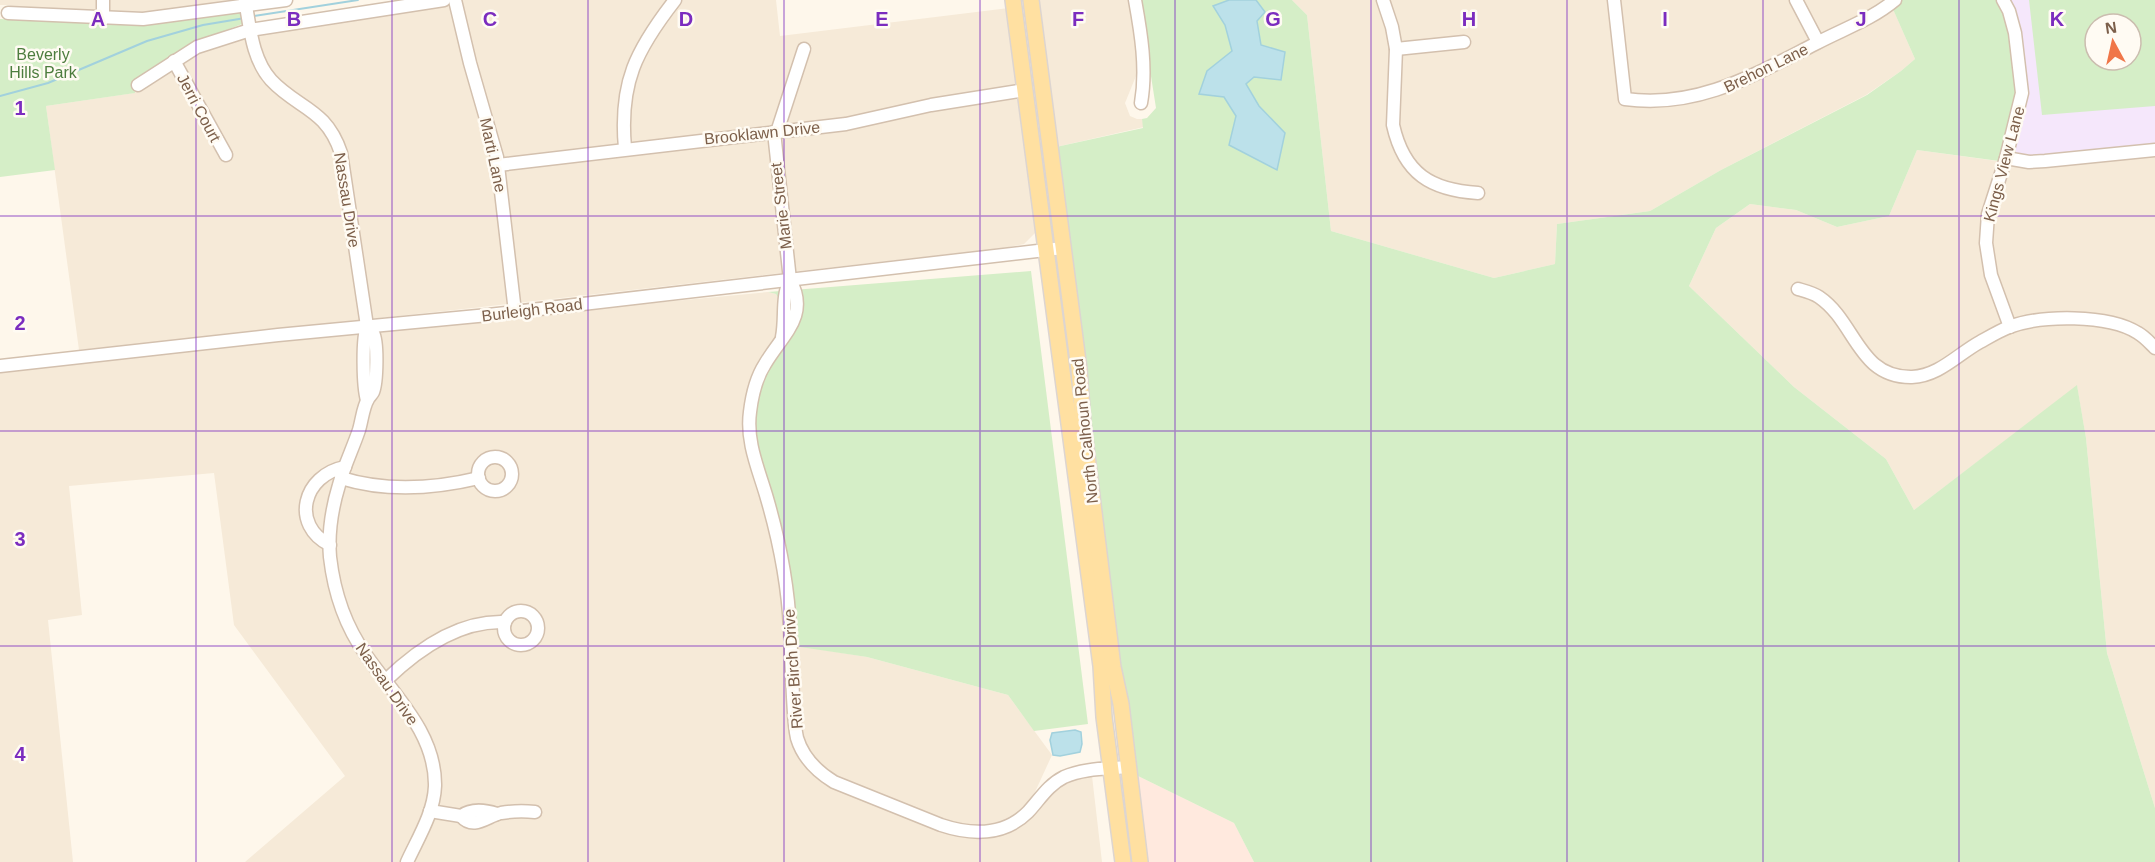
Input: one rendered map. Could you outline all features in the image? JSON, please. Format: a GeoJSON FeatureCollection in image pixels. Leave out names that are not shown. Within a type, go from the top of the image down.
{"type":"FeatureCollection","features":[{"type":"Feature","properties":{"kind":"main road","name":"North Calhoun Road"},"geometry":{"type":"LineString","coordinates":[[1031,0],[1113,668],[1121,704],[1140,862]]}},
{"type":"Feature","properties":{"kind":"main road","name":"North Calhoun Road"},"geometry":{"type":"LineString","coordinates":[[1014,1],[1101,666],[1104,717],[1123,862]]}},
{"type":"Feature","properties":{"kind":"street"},"geometry":{"type":"LineString","coordinates":[[103,0],[103,19]]}},
{"type":"Feature","properties":{"kind":"street"},"geometry":{"type":"LineString","coordinates":[[138,85],[247,14],[286,0]]}},
{"type":"Feature","properties":{"kind":"street"},"geometry":{"type":"LineString","coordinates":[[8,13],[143,19],[444,0]]}},
{"type":"Feature","properties":{"kind":"street","name":"Marti Lane"},"geometry":{"type":"LineString","coordinates":[[455,0],[498,165],[515,312]]}},
{"type":"Feature","properties":{"kind":"street"},"geometry":{"type":"LineString","coordinates":[[625,148],[625,103],[631,71],[644,42],[675,0]]}},
{"type":"Feature","properties":{"kind":"street"},"geometry":{"type":"LineString","coordinates":[[1014,1],[1036,0]]}},
{"type":"Feature","properties":{"kind":"street"},"geometry":{"type":"LineString","coordinates":[[1135,0],[1143,63],[1141,103]]}},
{"type":"Feature","properties":{"kind":"street"},"geometry":{"type":"LineString","coordinates":[[1383,0],[1396,49],[1393,125],[1404,156],[1410,165],[1428,181],[1441,188],[1478,193]]}},
{"type":"Feature","properties":{"kind":"street","name":"Brehon Lane"},"geometry":{"type":"LineString","coordinates":[[1614,0],[1625,99],[1636,100],[1678,99],[1716,92],[1859,24],[1895,0]]}},
{"type":"Feature","properties":{"kind":"street"},"geometry":{"type":"LineString","coordinates":[[1796,0],[1818,42]]}},
{"type":"Feature","properties":{"kind":"street","name":"Kings View Lane"},"geometry":{"type":"LineString","coordinates":[[2003,0],[2009,11],[2015,33],[2022,93],[2006,159],[1988,214],[1986,243],[1991,275],[2010,327]]}},
{"type":"Feature","properties":{"kind":"street","name":"Nassau Drive"},"geometry":{"type":"LineString","coordinates":[[247,14],[255,51],[270,79],[319,116],[337,141],[343,166],[367,326],[373,333],[376,360],[373,392],[367,400],[343,473],[332,516],[330,545],[332,572],[344,614],[366,655],[409,710],[420,730],[434,770],[435,785],[430,811],[407,862]]}},
{"type":"Feature","properties":{"kind":"street"},"geometry":{"type":"LineString","coordinates":[[1396,49],[1464,42]]}},
{"type":"Feature","properties":{"kind":"street","name":"Marie Street"},"geometry":{"type":"LineString","coordinates":[[790,280],[776,132],[804,49]]}},
{"type":"Feature","properties":{"kind":"street","name":"Jerri Court"},"geometry":{"type":"LineString","coordinates":[[174,61],[226,155]]}},
{"type":"Feature","properties":{"kind":"street","name":"Brooklawn Drive"},"geometry":{"type":"LineString","coordinates":[[498,165],[874,119],[931,105],[1024,90]]}},
{"type":"Feature","properties":{"kind":"street"},"geometry":{"type":"LineString","coordinates":[[2006,159],[2029,162],[2155,150]]}},
{"type":"Feature","properties":{"kind":"street","name":"Burleigh Road"},"geometry":{"type":"LineString","coordinates":[[0,366],[515,312],[1063,248]]}},
{"type":"Feature","properties":{"kind":"street","name":"River Birch Drive"},"geometry":{"type":"LineString","coordinates":[[790,280],[797,293],[794,322],[764,366],[758,379],[752,399],[749,423],[754,457],[783,563],[790,626],[795,726],[803,752],[810,764],[834,782],[850,789],[958,831],[979,833],[996,830],[1018,820],[1050,786],[1066,776],[1128,766]]}},
{"type":"Feature","properties":{"kind":"street"},"geometry":{"type":"LineString","coordinates":[[1798,289],[1819,297],[1830,307],[1868,359],[1879,368],[1900,376],[1926,375],[1940,369],[1973,346],[2010,327],[2062,319],[2100,321],[2121,326],[2139,333],[2155,348]]}},
{"type":"Feature","properties":{"kind":"street"},"geometry":{"type":"LineString","coordinates":[[330,545],[319,539],[312,531],[306,510],[312,486],[328,472],[343,473],[355,482],[412,488],[457,484],[479,478]]}},
{"type":"Feature","properties":{"kind":"street"},"geometry":{"type":"LineString","coordinates":[[386,680],[409,659],[441,639],[483,623],[505,622]]}},
{"type":"Feature","properties":{"kind":"street"},"geometry":{"type":"LineString","coordinates":[[430,811],[461,816],[473,823],[488,820],[497,814],[535,812]]}},
{"type":"Feature","properties":{"kind":"shaded area"},"geometry":{"type":"Polygon","coordinates":[[[0,0],[242,0],[154,13],[125,13],[14,8],[9,5],[0,5],[0,0]]]}},
{"type":"Feature","properties":{"kind":"shaded area"},"geometry":{"type":"Polygon","coordinates":[[[450,0],[776,0],[780,36],[1009,8],[1036,225],[1035,233],[1024,244],[1003,248],[79,350],[46,106],[134,93],[134,89],[214,42],[450,0]]]}},
{"type":"Feature","properties":{"kind":"shaded area"},"geometry":{"type":"Polygon","coordinates":[[[1037,0],[1130,0],[1138,61],[1136,76],[1125,103],[1130,116],[1142,119],[1144,127],[1056,147],[1037,0]]]}},
{"type":"Feature","properties":{"kind":"shaded area"},"geometry":{"type":"Polygon","coordinates":[[[1292,0],[1889,0],[1915,59],[1866,95],[1721,170],[1650,211],[1557,224],[1555,264],[1494,278],[1331,231],[1307,15],[1292,0]]]}},
{"type":"Feature","properties":{"kind":"shaded area"},"geometry":{"type":"Polygon","coordinates":[[[2010,0],[2155,0],[2155,144],[2026,156],[2014,151],[2017,19],[2010,0]]]}},
{"type":"Feature","properties":{"kind":"shaded area"},"geometry":{"type":"Polygon","coordinates":[[[1917,150],[2019,164],[2155,152],[2155,808],[2107,653],[2086,438],[2077,386],[1914,510],[1886,459],[1794,387],[1689,286],[1716,228],[1750,204],[1796,210],[1837,227],[1889,216],[1917,150]]]}},
{"type":"Feature","properties":{"kind":"shaded area"},"geometry":{"type":"Polygon","coordinates":[[[768,292],[776,294],[780,301],[781,322],[776,336],[762,358],[744,433],[746,448],[767,518],[779,576],[787,644],[867,657],[1008,695],[1052,755],[1035,792],[1025,806],[1033,811],[1045,796],[1066,782],[1092,776],[1102,862],[245,862],[345,776],[234,625],[214,473],[69,486],[82,615],[48,620],[73,862],[0,862],[0,372],[410,326],[768,292]]]}},
{"type":"Feature","properties":{"kind":"shaded area"},"geometry":{"type":"Polygon","coordinates":[[[1136,775],[1234,823],[1254,862],[1146,862],[1136,775]]]}},
{"type":"Feature","properties":{"kind":"green space"},"geometry":{"type":"Polygon","coordinates":[[[1139,0],[1292,0],[1307,15],[1331,231],[1494,278],[1555,264],[1557,224],[1650,211],[1721,170],[1867,95],[1915,59],[1892,7],[1901,0],[1999,0],[2009,24],[2017,90],[2013,114],[1999,161],[1917,150],[1889,216],[1837,227],[1796,210],[1750,204],[1716,228],[1689,286],[1794,387],[1886,459],[1914,510],[2077,385],[2086,438],[2107,653],[2155,808],[2155,862],[1254,862],[1234,823],[1136,775],[1121,672],[1056,147],[1143,128],[1142,119],[1147,118],[1156,108],[1139,0]]]}},
{"type":"Feature","properties":{"kind":"green space"},"geometry":{"type":"Polygon","coordinates":[[[2029,0],[2155,0],[2155,106],[2042,115],[2029,0]]]}},
{"type":"Feature","properties":{"kind":"green space","name":"Beverly Hills Park"},"geometry":{"type":"Polygon","coordinates":[[[240,9],[242,24],[198,41],[133,80],[135,93],[46,106],[55,170],[0,177],[0,19],[110,23],[240,9]]]}},
{"type":"Feature","properties":{"kind":"green space"},"geometry":{"type":"Polygon","coordinates":[[[1031,271],[1088,724],[1034,731],[1008,695],[867,657],[787,645],[779,576],[767,518],[746,448],[744,433],[762,358],[776,336],[781,322],[780,301],[776,294],[768,292],[1031,271]]]}},
{"type":"Feature","properties":{"kind":"water"},"geometry":{"type":"Polygon","coordinates":[[[1229,0],[1256,0],[1265,12],[1257,21],[1261,45],[1285,52],[1281,80],[1254,77],[1246,84],[1259,106],[1285,133],[1277,170],[1229,145],[1236,116],[1224,97],[1199,94],[1207,71],[1232,51],[1225,25],[1213,6],[1229,0]]]}},
{"type":"Feature","properties":{"kind":"water"},"geometry":{"type":"Polygon","coordinates":[[[1075,730],[1081,732],[1080,752],[1053,755],[1050,740],[1052,733],[1075,730]]]}},
{"type":"Feature","properties":{"kind":"waterway"},"geometry":{"type":"LineString","coordinates":[[254,16],[358,0]]}},
{"type":"Feature","properties":{"kind":"waterway"},"geometry":{"type":"LineString","coordinates":[[0,96],[48,83],[147,41],[203,25],[245,18]]}}]}
